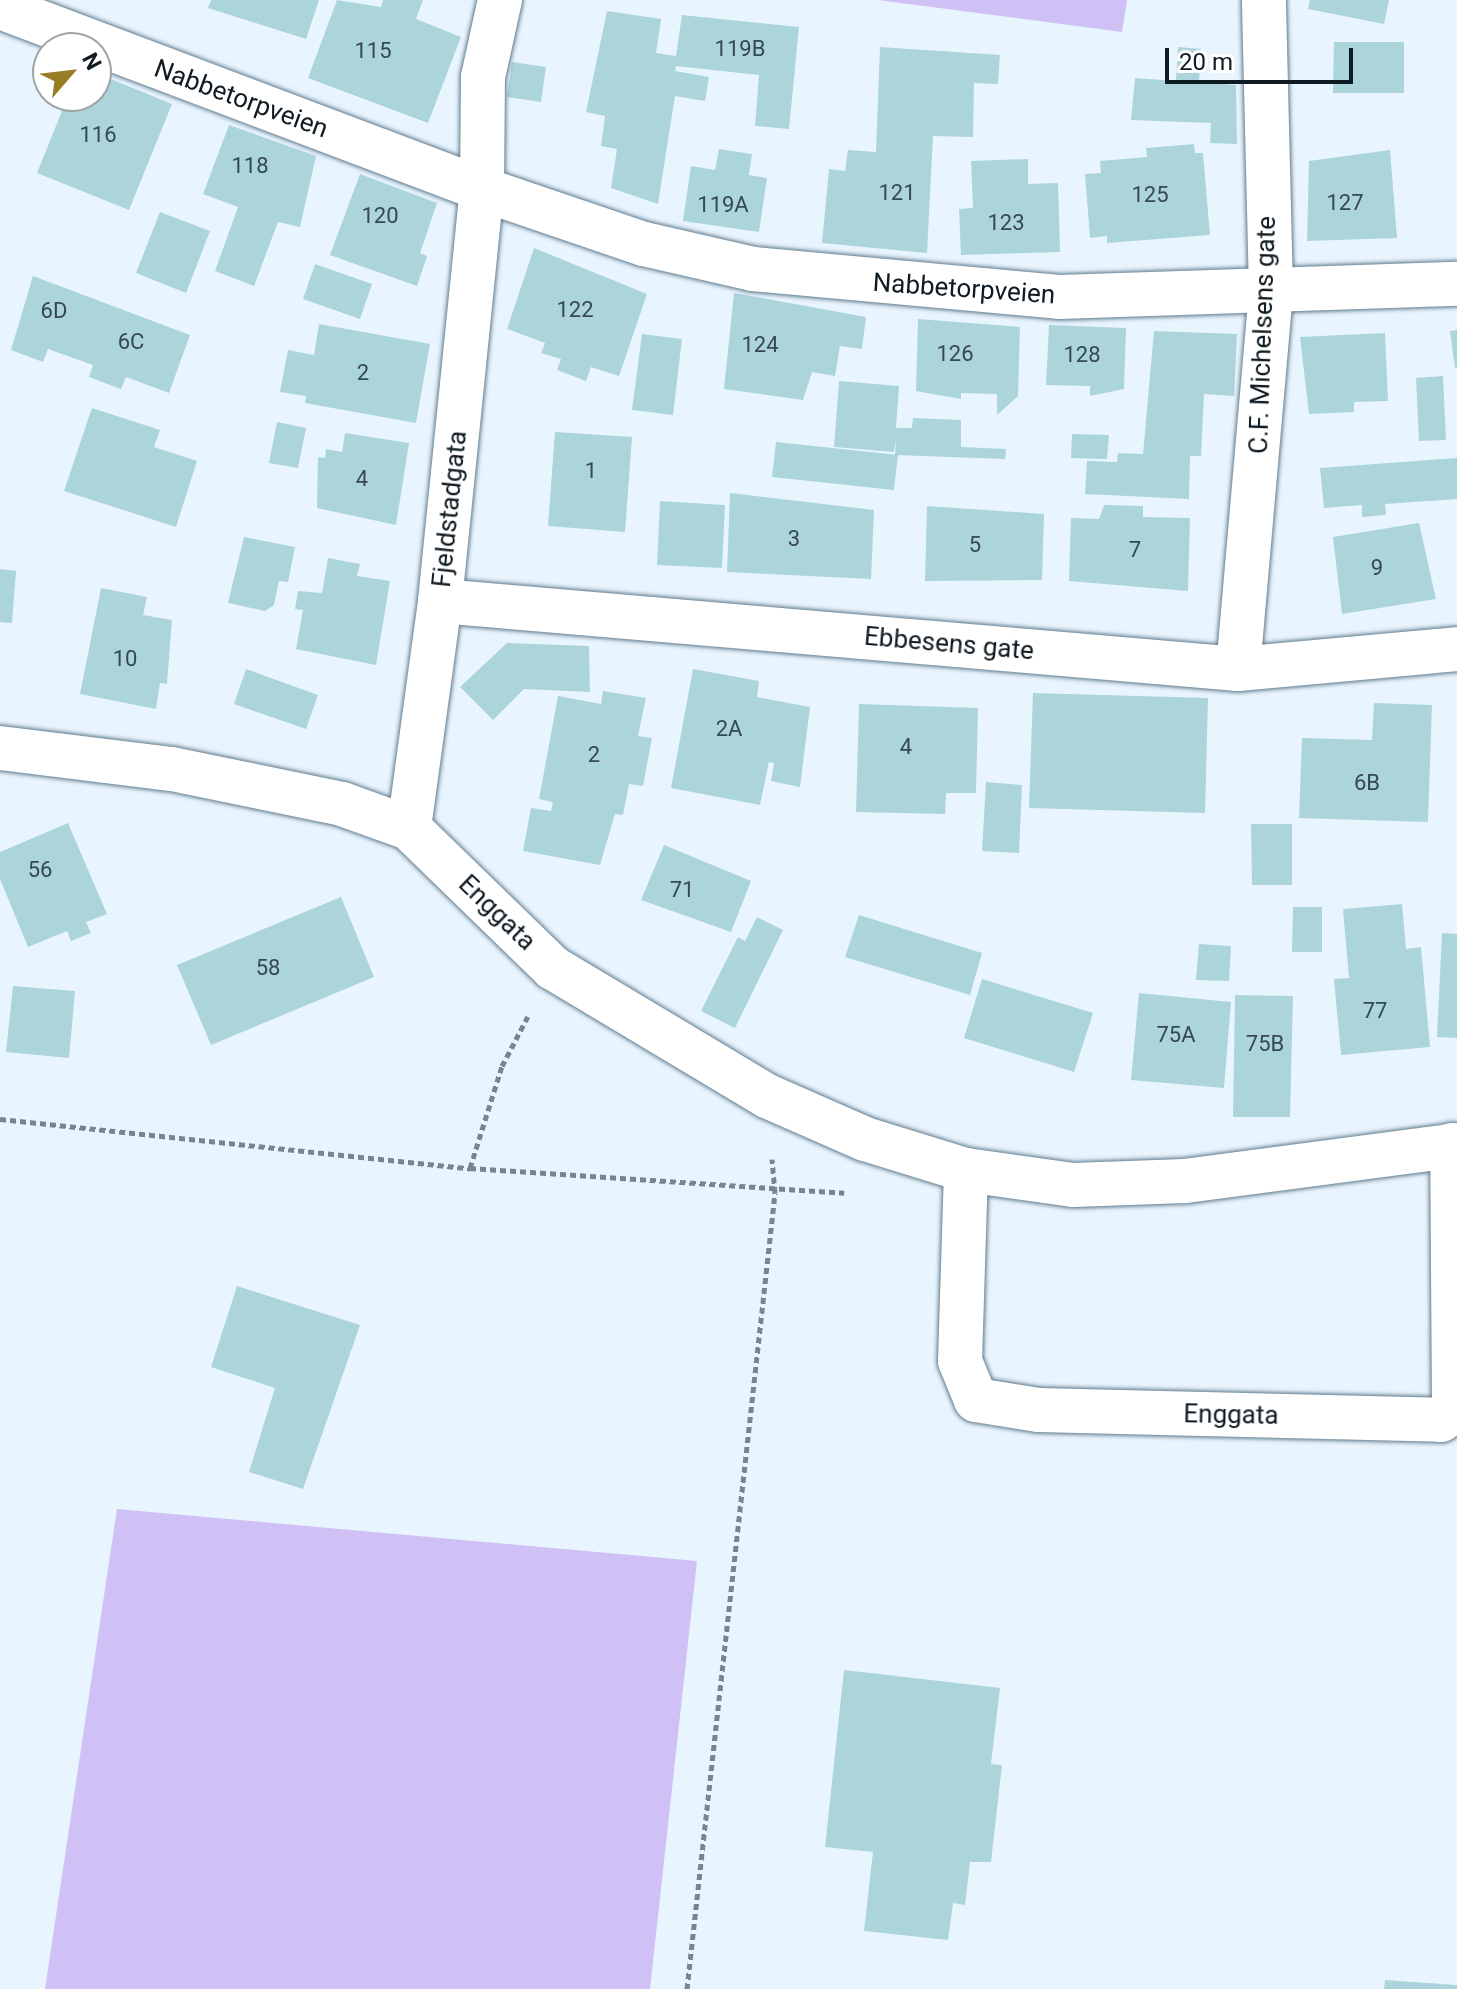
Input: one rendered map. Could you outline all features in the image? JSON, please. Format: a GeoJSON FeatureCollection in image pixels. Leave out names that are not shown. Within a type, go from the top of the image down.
{"type":"FeatureCollection","features":[{"type":"Feature","properties":{"kind":"street"},"geometry":{"type":"LineString","coordinates":[[482,189],[483,77],[500,0]]}},
{"type":"Feature","properties":{"kind":"street","name":"C.F. Michelsens gate"},"geometry":{"type":"LineString","coordinates":[[1238,669],[1271,291],[1264,0]]}},
{"type":"Feature","properties":{"kind":"street","name":"Nabbetorpveien"},"geometry":{"type":"LineString","coordinates":[[0,7],[482,189],[644,244],[753,269],[1059,297],[1457,284]]}},
{"type":"Feature","properties":{"kind":"street","name":"Fjeldstadgata"},"geometry":{"type":"LineString","coordinates":[[409,828],[440,601],[482,189]]}},
{"type":"Feature","properties":{"kind":"street","name":"Ebbesens gate"},"geometry":{"type":"LineString","coordinates":[[440,601],[1238,669],[1457,649]]}},
{"type":"Feature","properties":{"kind":"street","name":"Enggata"},"geometry":{"type":"LineString","coordinates":[[0,748],[172,769],[342,804],[409,828],[553,968],[767,1096],[865,1139],[966,1170],[1073,1185],[1185,1181],[1454,1145],[1454,1409],[1441,1420],[1038,1410],[976,1400],[960,1361],[966,1170]]}},
{"type":"Feature","properties":{"kind":"path"},"geometry":{"type":"LineString","coordinates":[[470,1168],[502,1066],[553,968]]}},
{"type":"Feature","properties":{"kind":"path"},"geometry":{"type":"LineString","coordinates":[[687,1989],[775,1193],[767,1096]]}},
{"type":"Feature","properties":{"kind":"path"},"geometry":{"type":"LineString","coordinates":[[0,1119],[470,1168],[775,1193],[853,1193]]}},
{"type":"Feature","properties":{"kind":"shaded area"},"geometry":{"type":"Polygon","coordinates":[[[878,0],[1127,0],[1122,32],[878,0]]]}},
{"type":"Feature","properties":{"kind":"shaded area"},"geometry":{"type":"Polygon","coordinates":[[[117,1509],[697,1561],[650,1989],[45,1989],[117,1509]]]}},
{"type":"Feature","properties":{"kind":"building"},"geometry":{"type":"Polygon","coordinates":[[[211,0],[319,0],[306,39],[208,8],[211,0]]]}},
{"type":"Feature","properties":{"kind":"building"},"geometry":{"type":"Polygon","coordinates":[[[337,0],[381,7],[383,0],[423,0],[416,19],[461,37],[428,123],[308,78],[337,0]]]}},
{"type":"Feature","properties":{"kind":"building"},"geometry":{"type":"Polygon","coordinates":[[[1310,0],[1389,0],[1384,24],[1308,9],[1310,0]]]}},
{"type":"Feature","properties":{"kind":"building"},"geometry":{"type":"Polygon","coordinates":[[[607,11],[661,19],[656,53],[676,56],[682,15],[799,27],[789,129],[755,126],[759,75],[676,66],[675,71],[709,77],[705,101],[675,96],[658,204],[611,188],[617,149],[601,146],[605,116],[586,112],[607,11]]]}},
{"type":"Feature","properties":{"kind":"building"},"geometry":{"type":"Polygon","coordinates":[[[1334,42],[1404,42],[1404,93],[1333,93],[1334,42]]]}},
{"type":"Feature","properties":{"kind":"building"},"geometry":{"type":"Polygon","coordinates":[[[880,47],[1000,55],[998,84],[974,83],[973,137],[933,136],[927,253],[822,243],[829,169],[845,171],[848,150],[876,152],[880,47]]]}},
{"type":"Feature","properties":{"kind":"building"},"geometry":{"type":"Polygon","coordinates":[[[1178,47],[1201,49],[1199,82],[1236,85],[1237,144],[1210,143],[1211,123],[1131,120],[1135,78],[1176,81],[1178,47]]]}},
{"type":"Feature","properties":{"kind":"building"},"geometry":{"type":"Polygon","coordinates":[[[512,62],[546,67],[541,102],[507,97],[512,62]]]}},
{"type":"Feature","properties":{"kind":"building"},"geometry":{"type":"Polygon","coordinates":[[[112,80],[172,104],[129,210],[37,173],[62,112],[112,112],[112,80]]]}},
{"type":"Feature","properties":{"kind":"building"},"geometry":{"type":"Polygon","coordinates":[[[229,125],[316,156],[300,227],[278,222],[254,286],[215,271],[238,207],[203,194],[229,125]]]}},
{"type":"Feature","properties":{"kind":"building"},"geometry":{"type":"Polygon","coordinates":[[[1194,144],[1195,153],[1203,153],[1210,235],[1107,243],[1107,236],[1090,238],[1085,174],[1101,173],[1100,161],[1147,157],[1146,148],[1194,144]]]}},
{"type":"Feature","properties":{"kind":"building"},"geometry":{"type":"Polygon","coordinates":[[[719,149],[752,154],[749,175],[767,178],[759,232],[683,221],[691,166],[715,170],[719,149]]]}},
{"type":"Feature","properties":{"kind":"building"},"geometry":{"type":"Polygon","coordinates":[[[1390,150],[1397,238],[1307,241],[1309,161],[1390,150]]]}},
{"type":"Feature","properties":{"kind":"building"},"geometry":{"type":"Polygon","coordinates":[[[1028,159],[1028,184],[1058,183],[1060,252],[961,255],[959,209],[973,208],[971,161],[1028,159]]]}},
{"type":"Feature","properties":{"kind":"building"},"geometry":{"type":"Polygon","coordinates":[[[360,174],[437,203],[420,253],[427,256],[417,286],[330,255],[360,174]]]}},
{"type":"Feature","properties":{"kind":"building"},"geometry":{"type":"Polygon","coordinates":[[[160,212],[210,231],[186,293],[136,273],[160,212]]]}},
{"type":"Feature","properties":{"kind":"building"},"geometry":{"type":"Polygon","coordinates":[[[534,248],[647,294],[619,376],[591,367],[586,381],[557,370],[561,359],[541,353],[545,343],[507,329],[534,248]]]}},
{"type":"Feature","properties":{"kind":"building"},"geometry":{"type":"Polygon","coordinates":[[[315,264],[372,284],[360,319],[303,299],[315,264]]]}},
{"type":"Feature","properties":{"kind":"building"},"geometry":{"type":"Polygon","coordinates":[[[33,276],[190,335],[169,393],[126,377],[121,389],[89,377],[93,365],[48,349],[43,362],[11,350],[33,276]]]}},
{"type":"Feature","properties":{"kind":"building"},"geometry":{"type":"Polygon","coordinates":[[[734,293],[866,317],[862,349],[840,346],[835,376],[812,372],[803,400],[724,389],[734,293]]]}},
{"type":"Feature","properties":{"kind":"building"},"geometry":{"type":"Polygon","coordinates":[[[918,319],[1020,327],[1018,396],[997,415],[997,394],[961,393],[961,399],[916,391],[918,319]]]}},
{"type":"Feature","properties":{"kind":"building"},"geometry":{"type":"Polygon","coordinates":[[[319,324],[430,344],[416,423],[305,403],[306,396],[280,392],[288,350],[314,355],[319,324]]]}},
{"type":"Feature","properties":{"kind":"building"},"geometry":{"type":"Polygon","coordinates":[[[1049,325],[1126,328],[1124,389],[1090,396],[1090,386],[1046,385],[1049,325]]]}},
{"type":"Feature","properties":{"kind":"building"},"geometry":{"type":"Polygon","coordinates":[[[1457,330],[1457,368],[1455,368],[1450,331],[1457,330]]]}},
{"type":"Feature","properties":{"kind":"building"},"geometry":{"type":"Polygon","coordinates":[[[1154,331],[1237,334],[1234,396],[1204,394],[1201,456],[1190,456],[1189,499],[1085,494],[1087,461],[1117,462],[1118,453],[1143,454],[1154,331]]]}},
{"type":"Feature","properties":{"kind":"building"},"geometry":{"type":"Polygon","coordinates":[[[1385,333],[1388,401],[1354,402],[1354,412],[1309,414],[1300,337],[1385,333]]]}},
{"type":"Feature","properties":{"kind":"building"},"geometry":{"type":"Polygon","coordinates":[[[642,334],[682,339],[673,415],[632,410],[642,334]]]}},
{"type":"Feature","properties":{"kind":"building"},"geometry":{"type":"Polygon","coordinates":[[[1443,376],[1446,440],[1419,441],[1416,378],[1443,376]]]}},
{"type":"Feature","properties":{"kind":"building"},"geometry":{"type":"Polygon","coordinates":[[[839,381],[899,386],[896,428],[912,428],[913,418],[961,420],[961,447],[1006,449],[1005,459],[895,455],[896,439],[894,452],[834,447],[839,381]]]}},
{"type":"Feature","properties":{"kind":"building"},"geometry":{"type":"Polygon","coordinates":[[[92,408],[160,430],[154,447],[197,461],[176,527],[64,491],[92,408]]]}},
{"type":"Feature","properties":{"kind":"building"},"geometry":{"type":"Polygon","coordinates":[[[277,422],[306,428],[298,468],[269,463],[277,422]]]}},
{"type":"Feature","properties":{"kind":"building"},"geometry":{"type":"Polygon","coordinates":[[[555,432],[632,437],[625,532],[548,526],[555,432]]]}},
{"type":"Feature","properties":{"kind":"building"},"geometry":{"type":"Polygon","coordinates":[[[345,433],[409,443],[396,525],[317,508],[318,457],[325,458],[326,449],[342,452],[345,433]]]}},
{"type":"Feature","properties":{"kind":"building"},"geometry":{"type":"Polygon","coordinates":[[[1072,434],[1109,435],[1107,459],[1071,458],[1072,434]]]}},
{"type":"Feature","properties":{"kind":"building"},"geometry":{"type":"Polygon","coordinates":[[[776,442],[898,455],[894,490],[772,477],[776,442]]]}},
{"type":"Feature","properties":{"kind":"building"},"geometry":{"type":"Polygon","coordinates":[[[1457,458],[1457,499],[1385,504],[1386,515],[1362,517],[1362,505],[1324,508],[1320,468],[1457,458]]]}},
{"type":"Feature","properties":{"kind":"building"},"geometry":{"type":"Polygon","coordinates":[[[730,493],[874,510],[871,579],[727,572],[730,493]]]}},
{"type":"Feature","properties":{"kind":"building"},"geometry":{"type":"Polygon","coordinates":[[[660,501],[725,505],[722,568],[657,565],[660,501]]]}},
{"type":"Feature","properties":{"kind":"building"},"geometry":{"type":"Polygon","coordinates":[[[1104,505],[1143,506],[1143,517],[1190,518],[1188,591],[1069,581],[1071,518],[1099,519],[1104,505]]]}},
{"type":"Feature","properties":{"kind":"building"},"geometry":{"type":"Polygon","coordinates":[[[927,506],[1044,514],[1042,580],[925,581],[927,506]]]}},
{"type":"Feature","properties":{"kind":"building"},"geometry":{"type":"Polygon","coordinates":[[[1419,523],[1436,599],[1342,614],[1333,537],[1419,523]]]}},
{"type":"Feature","properties":{"kind":"building"},"geometry":{"type":"Polygon","coordinates":[[[244,537],[295,547],[288,582],[279,581],[274,605],[265,611],[228,603],[244,537]]]}},
{"type":"Feature","properties":{"kind":"building"},"geometry":{"type":"Polygon","coordinates":[[[328,558],[360,564],[357,576],[390,581],[376,665],[296,649],[303,610],[295,609],[298,591],[322,593],[328,558]]]}},
{"type":"Feature","properties":{"kind":"building"},"geometry":{"type":"Polygon","coordinates":[[[0,569],[16,571],[12,623],[0,622],[0,569]]]}},
{"type":"Feature","properties":{"kind":"building"},"geometry":{"type":"Polygon","coordinates":[[[101,588],[147,597],[143,615],[172,620],[167,684],[160,683],[156,709],[80,694],[101,588]]]}},
{"type":"Feature","properties":{"kind":"building"},"geometry":{"type":"Polygon","coordinates":[[[507,643],[589,646],[590,692],[524,689],[493,720],[460,687],[507,643]]]}},
{"type":"Feature","properties":{"kind":"building"},"geometry":{"type":"Polygon","coordinates":[[[246,669],[318,695],[306,729],[234,704],[246,669]]]}},
{"type":"Feature","properties":{"kind":"building"},"geometry":{"type":"Polygon","coordinates":[[[693,669],[759,681],[757,697],[810,707],[800,787],[771,781],[774,763],[769,762],[760,805],[671,788],[693,669]]]}},
{"type":"Feature","properties":{"kind":"building"},"geometry":{"type":"Polygon","coordinates":[[[603,691],[646,698],[638,736],[652,738],[643,786],[629,784],[623,815],[615,814],[600,865],[523,851],[531,808],[551,811],[553,802],[539,799],[558,696],[601,704],[603,691]]]}},
{"type":"Feature","properties":{"kind":"building"},"geometry":{"type":"Polygon","coordinates":[[[1033,693],[1208,698],[1205,813],[1029,808],[1033,693]]]}},
{"type":"Feature","properties":{"kind":"building"},"geometry":{"type":"Polygon","coordinates":[[[1374,703],[1432,705],[1428,822],[1299,818],[1302,738],[1372,740],[1374,703]]]}},
{"type":"Feature","properties":{"kind":"building"},"geometry":{"type":"Polygon","coordinates":[[[859,704],[978,708],[976,793],[946,793],[945,814],[856,812],[859,704]]]}},
{"type":"Feature","properties":{"kind":"building"},"geometry":{"type":"Polygon","coordinates":[[[986,782],[1022,785],[1019,853],[982,851],[986,782]]]}},
{"type":"Feature","properties":{"kind":"building"},"geometry":{"type":"Polygon","coordinates":[[[68,823],[107,914],[86,922],[91,933],[71,941],[67,931],[28,947],[0,879],[0,852],[68,823]]]}},
{"type":"Feature","properties":{"kind":"building"},"geometry":{"type":"Polygon","coordinates":[[[1251,824],[1292,824],[1292,885],[1252,885],[1251,824]]]}},
{"type":"Feature","properties":{"kind":"building"},"geometry":{"type":"Polygon","coordinates":[[[664,845],[751,881],[731,932],[641,900],[664,845]]]}},
{"type":"Feature","properties":{"kind":"building"},"geometry":{"type":"Polygon","coordinates":[[[341,897],[374,977],[211,1045],[177,965],[341,897]]]}},
{"type":"Feature","properties":{"kind":"building"},"geometry":{"type":"Polygon","coordinates":[[[1402,904],[1406,949],[1421,947],[1430,1047],[1341,1055],[1334,979],[1349,978],[1343,909],[1402,904]]]}},
{"type":"Feature","properties":{"kind":"building"},"geometry":{"type":"Polygon","coordinates":[[[1293,907],[1322,907],[1322,952],[1292,952],[1293,907]]]}},
{"type":"Feature","properties":{"kind":"building"},"geometry":{"type":"Polygon","coordinates":[[[859,915],[982,953],[970,995],[845,957],[859,915]]]}},
{"type":"Feature","properties":{"kind":"building"},"geometry":{"type":"Polygon","coordinates":[[[757,917],[783,930],[735,1028],[701,1011],[738,937],[745,941],[757,917]]]}},
{"type":"Feature","properties":{"kind":"building"},"geometry":{"type":"Polygon","coordinates":[[[1442,933],[1457,934],[1457,1038],[1437,1037],[1442,933]]]}},
{"type":"Feature","properties":{"kind":"building"},"geometry":{"type":"Polygon","coordinates":[[[1199,944],[1231,946],[1229,981],[1196,980],[1199,944]]]}},
{"type":"Feature","properties":{"kind":"building"},"geometry":{"type":"Polygon","coordinates":[[[982,979],[1093,1013],[1074,1072],[964,1038],[982,979]]]}},
{"type":"Feature","properties":{"kind":"building"},"geometry":{"type":"Polygon","coordinates":[[[13,986],[75,991],[69,1058],[6,1052],[13,986]]]}},
{"type":"Feature","properties":{"kind":"building"},"geometry":{"type":"Polygon","coordinates":[[[1139,993],[1231,1002],[1224,1088],[1131,1080],[1139,993]]]}},
{"type":"Feature","properties":{"kind":"building"},"geometry":{"type":"Polygon","coordinates":[[[1235,995],[1293,996],[1290,1117],[1233,1117],[1235,995]]]}},
{"type":"Feature","properties":{"kind":"building"},"geometry":{"type":"Polygon","coordinates":[[[237,1286],[360,1325],[303,1489],[249,1472],[275,1388],[211,1367],[237,1286]]]}},
{"type":"Feature","properties":{"kind":"building"},"geometry":{"type":"Polygon","coordinates":[[[844,1670],[1000,1688],[991,1764],[1002,1765],[991,1862],[970,1862],[965,1905],[953,1903],[948,1940],[864,1931],[873,1852],[825,1847],[844,1670]]]}},
{"type":"Feature","properties":{"kind":"building"},"geometry":{"type":"Polygon","coordinates":[[[1385,1980],[1457,1985],[1457,1989],[1384,1989],[1385,1980]]]}}]}
